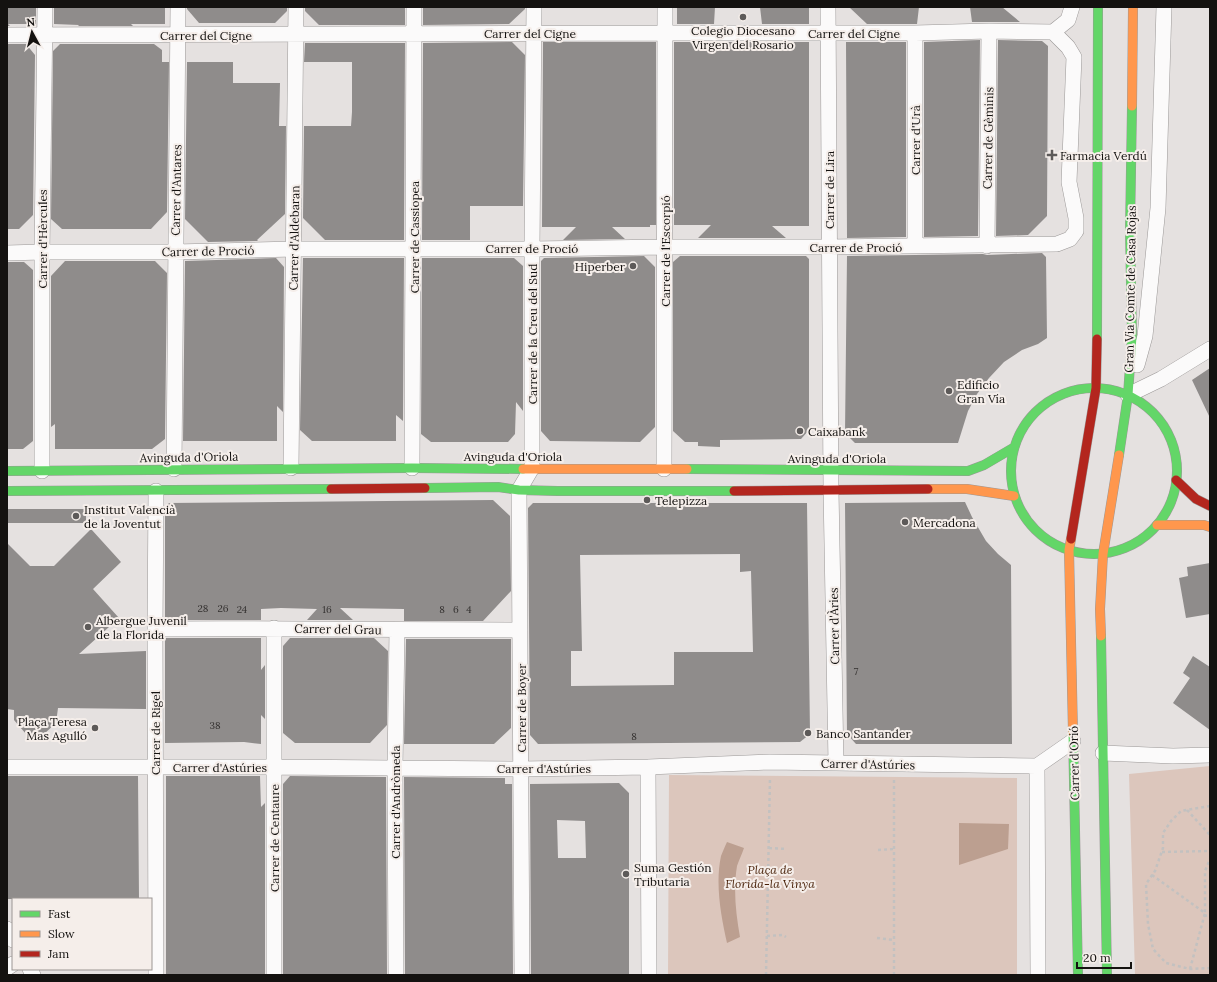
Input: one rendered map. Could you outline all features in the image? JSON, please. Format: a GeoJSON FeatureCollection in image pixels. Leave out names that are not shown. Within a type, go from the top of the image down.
{"type":"FeatureCollection","features":[{"type":"Feature","properties":{"kind":"main road"},"geometry":{"type":"LineString","coordinates":[[1096,388],[1098,308],[1098,7]]}},
{"type":"Feature","properties":{"kind":"main road","name":"Gran Via Comte de Casa Rojas"},"geometry":{"type":"LineString","coordinates":[[1128,395],[1132,336],[1130,232],[1133,7]]}},
{"type":"Feature","properties":{"kind":"main road"},"geometry":{"type":"LineString","coordinates":[[1096,388],[1112,390],[1128,395],[1143,404],[1156,416],[1166,430],[1176,457],[1176,480],[1173,496],[1166,512],[1157,525],[1145,536],[1132,544],[1103,554],[1085,554],[1069,550],[1045,538],[1026,520],[1014,496],[1010,472],[1013,448],[1020,432],[1030,416],[1044,404],[1060,395],[1077,389],[1096,388]]}},
{"type":"Feature","properties":{"kind":"main road","name":"Carrer d'Orió"},"geometry":{"type":"LineString","coordinates":[[1078,975],[1069,550],[1096,388]]}},
{"type":"Feature","properties":{"kind":"main road"},"geometry":{"type":"LineString","coordinates":[[1107,975],[1100,609],[1103,554],[1128,395]]}},
{"type":"Feature","properties":{"kind":"main road","name":"Avinguda d'Oriola"},"geometry":{"type":"LineString","coordinates":[[7,471],[291,468],[968,470],[984,465],[1013,448]]}},
{"type":"Feature","properties":{"kind":"main road"},"geometry":{"type":"LineString","coordinates":[[1176,480],[1196,499],[1210,506]]}},
{"type":"Feature","properties":{"kind":"main road"},"geometry":{"type":"LineString","coordinates":[[7,491],[156,491],[498,487],[519,490],[558,491],[967,489],[1014,496]]}},
{"type":"Feature","properties":{"kind":"main road"},"geometry":{"type":"LineString","coordinates":[[1157,525],[1204,525],[1210,527]]}},
{"type":"Feature","properties":{"kind":"street","name":"Carrer d'Hèrcules"},"geometry":{"type":"LineString","coordinates":[[42,471],[42,252],[45,7]]}},
{"type":"Feature","properties":{"kind":"street","name":"Carrer d'Antares"},"geometry":{"type":"LineString","coordinates":[[174,469],[178,7]]}},
{"type":"Feature","properties":{"kind":"street","name":"Carrer d'Aldebaran"},"geometry":{"type":"LineString","coordinates":[[291,468],[296,7]]}},
{"type":"Feature","properties":{"kind":"street","name":"Carrer de Cassiopea"},"geometry":{"type":"LineString","coordinates":[[412,468],[414,7]]}},
{"type":"Feature","properties":{"kind":"street","name":"Carrer de la Creu del Sud"},"geometry":{"type":"LineString","coordinates":[[532,468],[534,7]]}},
{"type":"Feature","properties":{"kind":"street","name":"Carrer de l'Escorpió"},"geometry":{"type":"LineString","coordinates":[[664,469],[665,7]]}},
{"type":"Feature","properties":{"kind":"street","name":"Carrer de Lira"},"geometry":{"type":"LineString","coordinates":[[828,7],[830,470]]}},
{"type":"Feature","properties":{"kind":"street"},"geometry":{"type":"LineString","coordinates":[[1053,32],[1068,20],[1072,7]]}},
{"type":"Feature","properties":{"kind":"street","name":"Gran Via Comte de Casa Rojas"},"geometry":{"type":"LineString","coordinates":[[1128,395],[1145,336],[1158,208],[1164,7]]}},
{"type":"Feature","properties":{"kind":"street","name":"Carrer de Gèminis"},"geometry":{"type":"LineString","coordinates":[[987,246],[989,31]]}},
{"type":"Feature","properties":{"kind":"street","name":"Carrer del Cigne"},"geometry":{"type":"LineString","coordinates":[[7,35],[1053,32]]}},
{"type":"Feature","properties":{"kind":"street","name":"Carrer de Proció"},"geometry":{"type":"LineString","coordinates":[[7,253],[175,252],[294,249],[532,249],[665,246],[829,247],[1057,244],[1070,240],[1076,231],[1076,218],[1069,182],[1074,57],[1068,47],[1053,32]]}},
{"type":"Feature","properties":{"kind":"street","name":"Carrer d'Urà"},"geometry":{"type":"LineString","coordinates":[[915,33],[915,246]]}},
{"type":"Feature","properties":{"kind":"street"},"geometry":{"type":"LineString","coordinates":[[1128,395],[1161,379],[1210,349]]}},
{"type":"Feature","properties":{"kind":"street"},"geometry":{"type":"LineString","coordinates":[[519,490],[532,468]]}},
{"type":"Feature","properties":{"kind":"street","name":"Carrer d'Àries"},"geometry":{"type":"LineString","coordinates":[[830,470],[836,763]]}},
{"type":"Feature","properties":{"kind":"street","name":"Carrer de Boyer"},"geometry":{"type":"LineString","coordinates":[[519,490],[522,975]]}},
{"type":"Feature","properties":{"kind":"street","name":"Carrer de Rigel"},"geometry":{"type":"LineString","coordinates":[[156,491],[156,975]]}},
{"type":"Feature","properties":{"kind":"street","name":"Carrer del Grau"},"geometry":{"type":"LineString","coordinates":[[155,629],[274,628],[520,630]]}},
{"type":"Feature","properties":{"kind":"street","name":"Carrer de Centaure"},"geometry":{"type":"LineString","coordinates":[[274,628],[274,975]]}},
{"type":"Feature","properties":{"kind":"street","name":"Carrer d'Andròmeda"},"geometry":{"type":"LineString","coordinates":[[396,975],[395,768],[397,630]]}},
{"type":"Feature","properties":{"kind":"street"},"geometry":{"type":"LineString","coordinates":[[1038,975],[1037,766],[1073,741]]}},
{"type":"Feature","properties":{"kind":"street"},"geometry":{"type":"LineString","coordinates":[[1102,753],[1173,756],[1210,755]]}},
{"type":"Feature","properties":{"kind":"street","name":"Carrer d'Astúries"},"geometry":{"type":"LineString","coordinates":[[7,767],[521,769],[648,767],[770,762],[1037,766]]}},
{"type":"Feature","properties":{"kind":"street"},"geometry":{"type":"LineString","coordinates":[[648,767],[649,975]]}},
{"type":"Feature","properties":{"kind":"street"},"geometry":{"type":"LineString","coordinates":[[7,929],[12,938]]}},
{"type":"Feature","properties":{"kind":"path"},"geometry":{"type":"LineString","coordinates":[[766,975],[770,762]]}},
{"type":"Feature","properties":{"kind":"path"},"geometry":{"type":"LineString","coordinates":[[894,764],[894,975]]}},
{"type":"Feature","properties":{"kind":"path"},"geometry":{"type":"LineString","coordinates":[[1210,806],[1182,811],[1170,820],[1163,833],[1163,848],[1155,871],[1146,884],[1148,924],[1153,949],[1166,963],[1190,969],[1210,968]]}},
{"type":"Feature","properties":{"kind":"path"},"geometry":{"type":"LineString","coordinates":[[1187,810],[1210,835]]}},
{"type":"Feature","properties":{"kind":"path"},"geometry":{"type":"LineString","coordinates":[[769,848],[787,849]]}},
{"type":"Feature","properties":{"kind":"path"},"geometry":{"type":"LineString","coordinates":[[878,850],[894,849]]}},
{"type":"Feature","properties":{"kind":"path"},"geometry":{"type":"LineString","coordinates":[[1162,852],[1210,851]]}},
{"type":"Feature","properties":{"kind":"path"},"geometry":{"type":"LineString","coordinates":[[1190,969],[1204,915],[1205,871],[1210,858]]}},
{"type":"Feature","properties":{"kind":"path"},"geometry":{"type":"LineString","coordinates":[[1207,865],[1210,868]]}},
{"type":"Feature","properties":{"kind":"path"},"geometry":{"type":"LineString","coordinates":[[1152,875],[1204,915],[1210,914]]}},
{"type":"Feature","properties":{"kind":"path"},"geometry":{"type":"LineString","coordinates":[[767,936],[783,935],[786,937]]}},
{"type":"Feature","properties":{"kind":"path"},"geometry":{"type":"LineString","coordinates":[[877,938],[894,940]]}},
{"type":"Feature","properties":{"kind":"green space"},"geometry":{"type":"Polygon","coordinates":[[[1210,766],[1210,975],[1135,975],[1129,774],[1210,766]]]}},
{"type":"Feature","properties":{"kind":"green space","name":"Plaça de Florida-la Vinya"},"geometry":{"type":"Polygon","coordinates":[[[669,775],[1017,778],[1017,975],[668,975],[669,775]]]}},
{"type":"Feature","properties":{"kind":"shaded area"},"geometry":{"type":"Polygon","coordinates":[[[959,823],[1009,824],[1008,849],[959,865],[959,823]]]}},
{"type":"Feature","properties":{"kind":"shaded area"},"geometry":{"type":"Polygon","coordinates":[[[727,842],[744,848],[737,866],[735,884],[736,911],[740,937],[727,943],[721,911],[719,867],[721,856],[727,842]]]}},
{"type":"Feature","properties":{"kind":"building"},"geometry":{"type":"Polygon","coordinates":[[[7,7],[36,7],[36,24],[8,24],[10,26],[7,26],[7,7]]]}},
{"type":"Feature","properties":{"kind":"building"},"geometry":{"type":"Polygon","coordinates":[[[54,7],[165,7],[165,24],[131,24],[133,26],[78,26],[79,25],[54,24],[54,7]]]}},
{"type":"Feature","properties":{"kind":"building"},"geometry":{"type":"Polygon","coordinates":[[[187,7],[287,7],[287,11],[275,23],[199,23],[187,7]]]}},
{"type":"Feature","properties":{"kind":"building"},"geometry":{"type":"Polygon","coordinates":[[[305,7],[405,7],[405,25],[319,25],[305,11],[305,7]]]}},
{"type":"Feature","properties":{"kind":"building"},"geometry":{"type":"Polygon","coordinates":[[[423,7],[525,7],[525,9],[509,24],[423,25],[423,7]]]}},
{"type":"Feature","properties":{"kind":"building"},"geometry":{"type":"Polygon","coordinates":[[[677,7],[715,7],[714,24],[677,24],[677,7]]]}},
{"type":"Feature","properties":{"kind":"building"},"geometry":{"type":"Polygon","coordinates":[[[760,7],[809,7],[809,24],[762,24],[760,7]]]}},
{"type":"Feature","properties":{"kind":"building"},"geometry":{"type":"Polygon","coordinates":[[[849,7],[919,7],[917,24],[867,24],[849,7]]]}},
{"type":"Feature","properties":{"kind":"building"},"geometry":{"type":"Polygon","coordinates":[[[970,7],[1002,7],[1020,22],[972,22],[970,7]]]}},
{"type":"Feature","properties":{"kind":"building"},"geometry":{"type":"Polygon","coordinates":[[[980,40],[978,236],[924,237],[924,42],[980,40]]]}},
{"type":"Feature","properties":{"kind":"building"},"geometry":{"type":"Polygon","coordinates":[[[998,40],[1042,41],[1048,46],[1047,216],[1028,235],[996,236],[998,40]]]}},
{"type":"Feature","properties":{"kind":"building"},"geometry":{"type":"Polygon","coordinates":[[[512,42],[525,55],[523,206],[470,206],[470,240],[422,240],[423,43],[512,42]]]}},
{"type":"Feature","properties":{"kind":"building"},"geometry":{"type":"Polygon","coordinates":[[[543,42],[656,42],[656,225],[650,225],[650,227],[612,227],[625,239],[563,240],[576,227],[542,227],[543,42]]]}},
{"type":"Feature","properties":{"kind":"building"},"geometry":{"type":"Polygon","coordinates":[[[674,42],[809,42],[809,226],[772,226],[786,238],[698,238],[711,225],[674,225],[674,42]]]}},
{"type":"Feature","properties":{"kind":"building"},"geometry":{"type":"Polygon","coordinates":[[[846,42],[906,42],[906,237],[847,238],[846,42]]]}},
{"type":"Feature","properties":{"kind":"building"},"geometry":{"type":"Polygon","coordinates":[[[305,43],[405,43],[404,240],[325,240],[303,218],[304,126],[351,126],[352,112],[352,62],[304,62],[305,43]]]}},
{"type":"Feature","properties":{"kind":"building"},"geometry":{"type":"Polygon","coordinates":[[[7,44],[26,44],[35,55],[33,215],[19,229],[7,229],[7,44]]]}},
{"type":"Feature","properties":{"kind":"building"},"geometry":{"type":"Polygon","coordinates":[[[60,44],[154,44],[162,50],[162,62],[169,62],[167,212],[151,229],[62,229],[51,219],[53,51],[60,44]]]}},
{"type":"Feature","properties":{"kind":"building"},"geometry":{"type":"Polygon","coordinates":[[[187,62],[233,62],[233,83],[280,83],[279,126],[286,126],[285,214],[257,240],[258,241],[208,242],[185,219],[187,62]]]}},
{"type":"Feature","properties":{"kind":"building"},"geometry":{"type":"Polygon","coordinates":[[[1042,253],[1046,257],[1047,338],[1038,344],[1022,350],[1004,362],[989,378],[977,394],[968,411],[958,443],[855,443],[845,433],[847,256],[1042,253]]]}},
{"type":"Feature","properties":{"kind":"building"},"geometry":{"type":"Polygon","coordinates":[[[644,256],[655,267],[655,427],[640,442],[550,441],[541,431],[541,261],[544,258],[644,256]]]}},
{"type":"Feature","properties":{"kind":"building"},"geometry":{"type":"Polygon","coordinates":[[[680,256],[806,256],[809,259],[809,430],[801,439],[720,440],[720,447],[698,446],[698,442],[685,442],[673,431],[673,262],[680,256]]]}},
{"type":"Feature","properties":{"kind":"building"},"geometry":{"type":"Polygon","coordinates":[[[276,258],[284,267],[283,412],[277,406],[277,441],[183,441],[185,261],[276,258]]]}},
{"type":"Feature","properties":{"kind":"building"},"geometry":{"type":"Polygon","coordinates":[[[303,258],[404,258],[403,421],[396,415],[396,441],[312,441],[300,430],[303,258]]]}},
{"type":"Feature","properties":{"kind":"building"},"geometry":{"type":"Polygon","coordinates":[[[422,258],[514,258],[523,266],[523,411],[516,402],[515,434],[508,442],[431,442],[421,434],[422,258]]]}},
{"type":"Feature","properties":{"kind":"building"},"geometry":{"type":"Polygon","coordinates":[[[65,261],[155,261],[167,273],[165,439],[152,449],[55,449],[55,424],[51,427],[51,276],[65,261]]]}},
{"type":"Feature","properties":{"kind":"building"},"geometry":{"type":"Polygon","coordinates":[[[7,262],[24,262],[33,270],[33,441],[23,449],[7,449],[7,262]]]}},
{"type":"Feature","properties":{"kind":"building"},"geometry":{"type":"Polygon","coordinates":[[[1210,368],[1210,418],[1192,380],[1210,368]]]}},
{"type":"Feature","properties":{"kind":"building"},"geometry":{"type":"Polygon","coordinates":[[[493,500],[510,516],[511,591],[483,621],[404,621],[404,609],[340,608],[353,620],[307,620],[317,609],[281,608],[261,609],[261,620],[165,620],[165,508],[169,503],[493,500]]]}},
{"type":"Feature","properties":{"kind":"building"},"geometry":{"type":"Polygon","coordinates":[[[965,502],[986,541],[1011,565],[1012,744],[856,744],[847,734],[845,503],[965,502]]]}},
{"type":"Feature","properties":{"kind":"building"},"geometry":{"type":"Polygon","coordinates":[[[533,503],[807,503],[810,734],[800,742],[538,744],[530,735],[528,508],[533,503]],[[740,554],[580,555],[582,651],[571,651],[571,686],[674,685],[674,652],[753,652],[751,571],[740,572],[740,554]]]}},
{"type":"Feature","properties":{"kind":"building"},"geometry":{"type":"Polygon","coordinates":[[[7,509],[86,509],[86,523],[7,523],[7,509]]]}},
{"type":"Feature","properties":{"kind":"building","name":"Albergue Juvenil de la Florida"},"geometry":{"type":"Polygon","coordinates":[[[91,529],[121,562],[93,589],[119,618],[79,654],[146,651],[146,709],[58,708],[56,723],[44,734],[26,734],[14,720],[14,710],[7,709],[7,543],[30,566],[54,566],[91,529]]]}},
{"type":"Feature","properties":{"kind":"building"},"geometry":{"type":"Polygon","coordinates":[[[1210,563],[1210,614],[1186,618],[1179,578],[1188,576],[1187,567],[1210,563]]]}},
{"type":"Feature","properties":{"kind":"building"},"geometry":{"type":"Polygon","coordinates":[[[165,638],[261,638],[261,670],[265,665],[265,719],[261,715],[261,744],[244,742],[165,743],[165,638]]]}},
{"type":"Feature","properties":{"kind":"building"},"geometry":{"type":"Polygon","coordinates":[[[290,638],[374,638],[388,651],[387,725],[370,743],[295,743],[283,733],[283,646],[290,638]]]}},
{"type":"Feature","properties":{"kind":"building"},"geometry":{"type":"Polygon","coordinates":[[[406,639],[511,639],[511,728],[494,744],[404,744],[406,639]]]}},
{"type":"Feature","properties":{"kind":"building"},"geometry":{"type":"Polygon","coordinates":[[[1193,656],[1210,667],[1210,730],[1173,703],[1190,678],[1183,673],[1193,656]]]}},
{"type":"Feature","properties":{"kind":"building"},"geometry":{"type":"Polygon","coordinates":[[[7,776],[138,776],[139,898],[7,899],[7,776]]]}},
{"type":"Feature","properties":{"kind":"building"},"geometry":{"type":"Polygon","coordinates":[[[166,776],[260,776],[261,807],[265,803],[265,975],[166,975],[166,776]]]}},
{"type":"Feature","properties":{"kind":"building"},"geometry":{"type":"Polygon","coordinates":[[[290,776],[386,777],[387,975],[283,975],[283,784],[290,776]]]}},
{"type":"Feature","properties":{"kind":"building"},"geometry":{"type":"Polygon","coordinates":[[[404,777],[505,778],[505,784],[512,784],[513,975],[405,975],[404,777]]]}},
{"type":"Feature","properties":{"kind":"building"},"geometry":{"type":"Polygon","coordinates":[[[619,783],[629,793],[629,975],[531,975],[530,784],[619,783]],[[557,820],[558,858],[586,858],[585,821],[557,820]]]}},
{"type":"Feature","properties":{"kind":"traffic: fast"},"geometry":{"type":"LineString","coordinates":[[1097,339],[1098,7]]}},
{"type":"Feature","properties":{"kind":"traffic: fast"},"geometry":{"type":"LineString","coordinates":[[1119,455],[1128,395],[1132,336],[1130,231],[1132,106]]}},
{"type":"Feature","properties":{"kind":"traffic: fast"},"geometry":{"type":"LineString","coordinates":[[1086,388],[1102,388],[1126,394],[1153,412],[1171,439],[1177,463],[1177,471],[1177,479],[1171,503],[1153,530],[1126,548],[1102,554],[1086,554],[1062,548],[1041,535],[1030,524],[1017,503],[1011,479],[1011,463],[1017,439],[1030,418],[1041,407],[1062,394],[1086,388]]}},
{"type":"Feature","properties":{"kind":"traffic: fast"},"geometry":{"type":"LineString","coordinates":[[687,469],[968,471],[984,465],[1013,448]]}},
{"type":"Feature","properties":{"kind":"traffic: fast"},"geometry":{"type":"LineString","coordinates":[[7,471],[412,468],[523,469]]}},
{"type":"Feature","properties":{"kind":"traffic: fast"},"geometry":{"type":"LineString","coordinates":[[425,488],[498,487],[519,490],[558,491],[734,491]]}},
{"type":"Feature","properties":{"kind":"traffic: fast"},"geometry":{"type":"LineString","coordinates":[[7,491],[331,489]]}},
{"type":"Feature","properties":{"kind":"traffic: fast"},"geometry":{"type":"LineString","coordinates":[[1101,636],[1107,975]]}},
{"type":"Feature","properties":{"kind":"traffic: fast"},"geometry":{"type":"LineString","coordinates":[[1073,733],[1078,975]]}},
{"type":"Feature","properties":{"kind":"traffic: slow"},"geometry":{"type":"LineString","coordinates":[[1132,106],[1133,7]]}},
{"type":"Feature","properties":{"kind":"traffic: slow"},"geometry":{"type":"LineString","coordinates":[[1101,636],[1100,609],[1103,554],[1119,455]]}},
{"type":"Feature","properties":{"kind":"traffic: slow"},"geometry":{"type":"LineString","coordinates":[[523,469],[687,469]]}},
{"type":"Feature","properties":{"kind":"traffic: slow"},"geometry":{"type":"LineString","coordinates":[[928,489],[967,489],[1014,496]]}},
{"type":"Feature","properties":{"kind":"traffic: slow"},"geometry":{"type":"LineString","coordinates":[[1157,525],[1204,525],[1210,527]]}},
{"type":"Feature","properties":{"kind":"traffic: slow"},"geometry":{"type":"LineString","coordinates":[[1071,539],[1069,550],[1073,733]]}},
{"type":"Feature","properties":{"kind":"traffic: jam"},"geometry":{"type":"LineString","coordinates":[[1071,539],[1096,388],[1097,339]]}},
{"type":"Feature","properties":{"kind":"traffic: jam"},"geometry":{"type":"LineString","coordinates":[[1176,480],[1196,499],[1210,506]]}},
{"type":"Feature","properties":{"kind":"traffic: jam"},"geometry":{"type":"LineString","coordinates":[[331,489],[425,488]]}},
{"type":"Feature","properties":{"kind":"traffic: jam"},"geometry":{"type":"LineString","coordinates":[[734,491],[928,489]]}},
{"type":"Feature","properties":{"kind":"place","name":"Colegio Diocesano Virgen del Rosario"},"geometry":{"type":"Point","coordinates":[743,17]}},
{"type":"Feature","properties":{"kind":"place","name":"Farmacia Verdú"},"geometry":{"type":"Point","coordinates":[1052,155]}},
{"type":"Feature","properties":{"kind":"place","name":"Hiperber"},"geometry":{"type":"Point","coordinates":[633,266]}},
{"type":"Feature","properties":{"kind":"place","name":"Edificio Gran Vía"},"geometry":{"type":"Point","coordinates":[949,391]}},
{"type":"Feature","properties":{"kind":"place","name":"Caixabank"},"geometry":{"type":"Point","coordinates":[800,431]}},
{"type":"Feature","properties":{"kind":"place","name":"Telepizza"},"geometry":{"type":"Point","coordinates":[647,500]}},
{"type":"Feature","properties":{"kind":"place","name":"Institut Valencià de la Joventut"},"geometry":{"type":"Point","coordinates":[76,516]}},
{"type":"Feature","properties":{"kind":"place","name":"Mercadona"},"geometry":{"type":"Point","coordinates":[905,522]}},
{"type":"Feature","properties":{"kind":"place","name":"Albergue Juvenil de la Florida"},"geometry":{"type":"Point","coordinates":[88,627]}},
{"type":"Feature","properties":{"kind":"place","name":"Plaça Teresa Mas Agulló"},"geometry":{"type":"Point","coordinates":[95,728]}},
{"type":"Feature","properties":{"kind":"place","name":"Banco Santander"},"geometry":{"type":"Point","coordinates":[808,733]}},
{"type":"Feature","properties":{"kind":"place","name":"Suma Gestión Tributaria"},"geometry":{"type":"Point","coordinates":[626,874]}}]}
